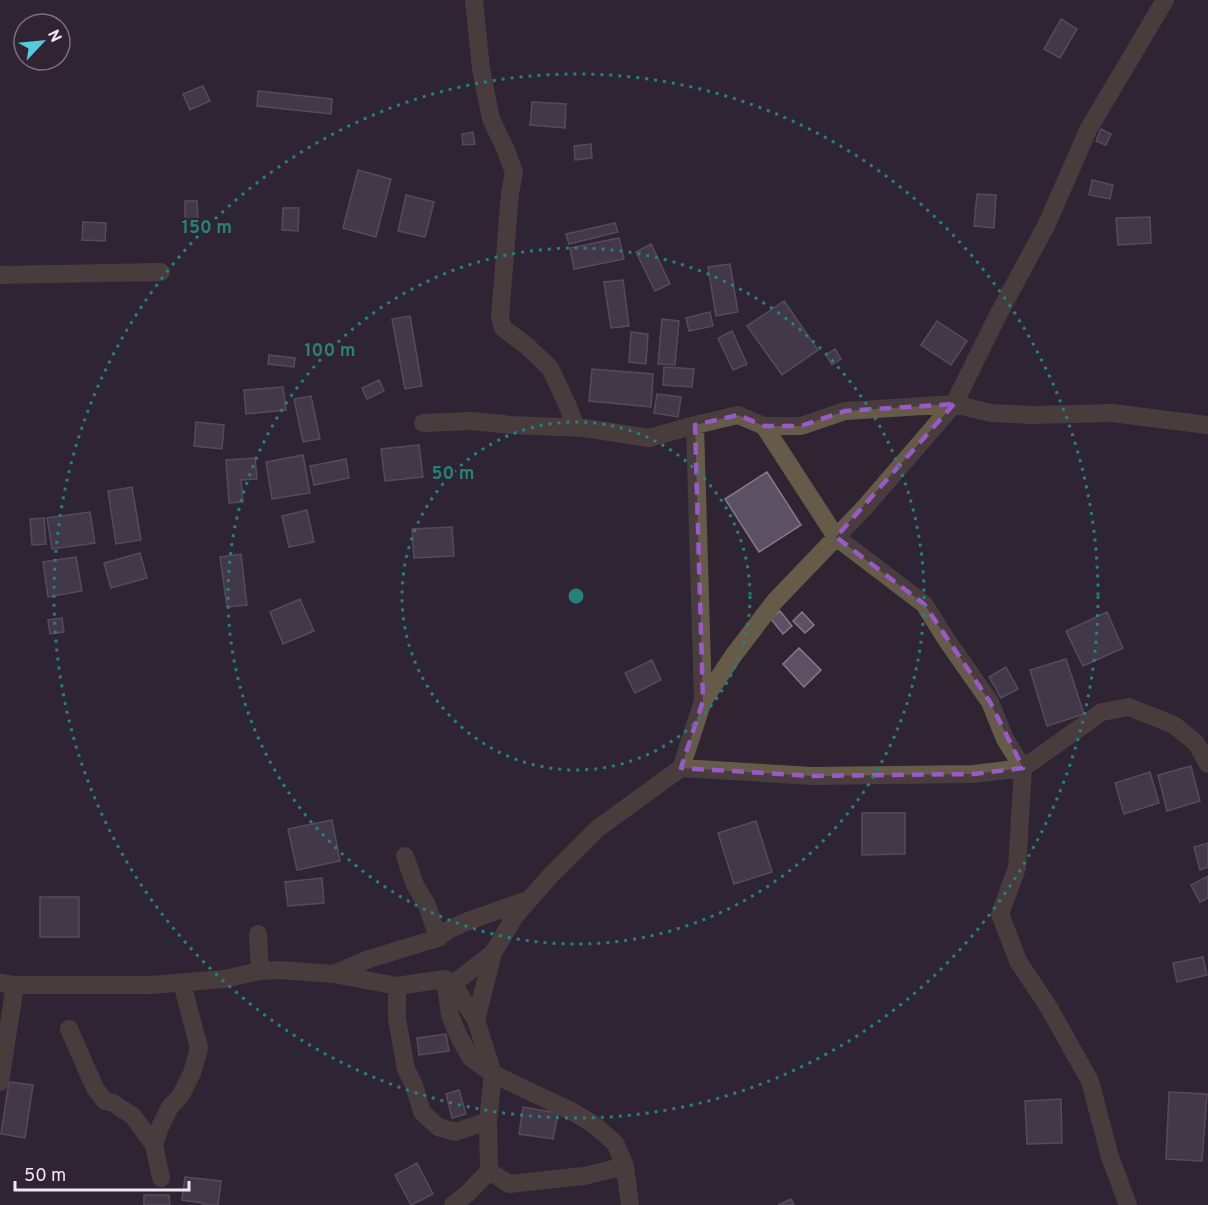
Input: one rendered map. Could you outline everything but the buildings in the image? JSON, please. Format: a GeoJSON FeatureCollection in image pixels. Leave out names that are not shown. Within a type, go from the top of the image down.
{"type":"FeatureCollection","features":[{"type":"Feature","properties":{"kind":"street"},"geometry":{"type":"LineString","coordinates":[[474,0],[481,69],[491,119],[514,172],[510,193],[500,316],[503,328],[527,346],[550,368],[576,428]]}},
{"type":"Feature","properties":{"kind":"street"},"geometry":{"type":"LineString","coordinates":[[476,1020],[493,953],[515,916],[597,829],[681,768],[703,701],[733,656],[776,601],[866,506],[954,404],[1047,224],[1088,130],[1165,0]]}},
{"type":"Feature","properties":{"kind":"street"},"geometry":{"type":"LineString","coordinates":[[0,275],[161,272]]}},
{"type":"Feature","properties":{"kind":"street"},"geometry":{"type":"LineString","coordinates":[[423,423],[472,421],[576,428],[649,438],[738,415],[764,426],[801,426],[845,411],[954,404],[991,413],[1032,415],[1113,413],[1208,425]]}},
{"type":"Feature","properties":{"kind":"street"},"geometry":{"type":"LineString","coordinates":[[695,425],[703,701]]}},
{"type":"Feature","properties":{"kind":"street"},"geometry":{"type":"LineString","coordinates":[[764,426],[836,537],[924,604],[990,702],[1005,739],[1023,768],[1017,868],[1000,914],[1018,961],[1049,1008],[1090,1081],[1110,1157],[1128,1205]]}},
{"type":"Feature","properties":{"kind":"street"},"geometry":{"type":"LineString","coordinates":[[681,768],[812,776],[974,774],[1023,768],[1102,712],[1129,707],[1174,725],[1202,740],[1208,764]]}},
{"type":"Feature","properties":{"kind":"street"},"geometry":{"type":"LineString","coordinates":[[405,856],[415,885],[427,905],[438,938]]}},
{"type":"Feature","properties":{"kind":"street"},"geometry":{"type":"LineString","coordinates":[[334,974],[369,959],[438,938],[448,930],[468,921],[530,899]]}},
{"type":"Feature","properties":{"kind":"street"},"geometry":{"type":"LineString","coordinates":[[258,934],[260,971]]}},
{"type":"Feature","properties":{"kind":"street"},"geometry":{"type":"LineString","coordinates":[[0,1082],[7,984],[150,985],[224,979],[260,971],[280,970],[334,974],[397,986],[449,982],[493,953]]}},
{"type":"Feature","properties":{"kind":"street"},"geometry":{"type":"LineString","coordinates":[[449,982],[476,1020],[493,1074],[488,1121],[489,1171],[453,1205]]}},
{"type":"Feature","properties":{"kind":"street"},"geometry":{"type":"LineString","coordinates":[[449,982],[450,1015],[471,1058],[493,1074],[573,1112],[593,1124],[615,1143],[625,1166],[630,1205]]}},
{"type":"Feature","properties":{"kind":"street"},"geometry":{"type":"LineString","coordinates":[[154,1145],[170,1107],[181,1095],[192,1073],[199,1048],[182,983]]}},
{"type":"Feature","properties":{"kind":"street"},"geometry":{"type":"LineString","coordinates":[[397,986],[397,1020],[406,1069],[414,1085],[422,1112],[438,1127],[455,1131],[488,1121]]}},
{"type":"Feature","properties":{"kind":"street"},"geometry":{"type":"LineString","coordinates":[[69,1029],[95,1088],[105,1101],[113,1103],[133,1116],[154,1145],[161,1178]]}},
{"type":"Feature","properties":{"kind":"street"},"geometry":{"type":"LineString","coordinates":[[489,1171],[509,1184],[584,1176],[625,1166]]}},
{"type":"Feature","properties":{"kind":"highlighted area"},"geometry":{"type":"Polygon","coordinates":[[[954,404],[836,537],[924,604],[990,702],[1023,768],[974,774],[812,776],[681,768],[703,701],[695,425],[738,415],[764,426],[801,426],[845,411],[954,404]]]}}]}
